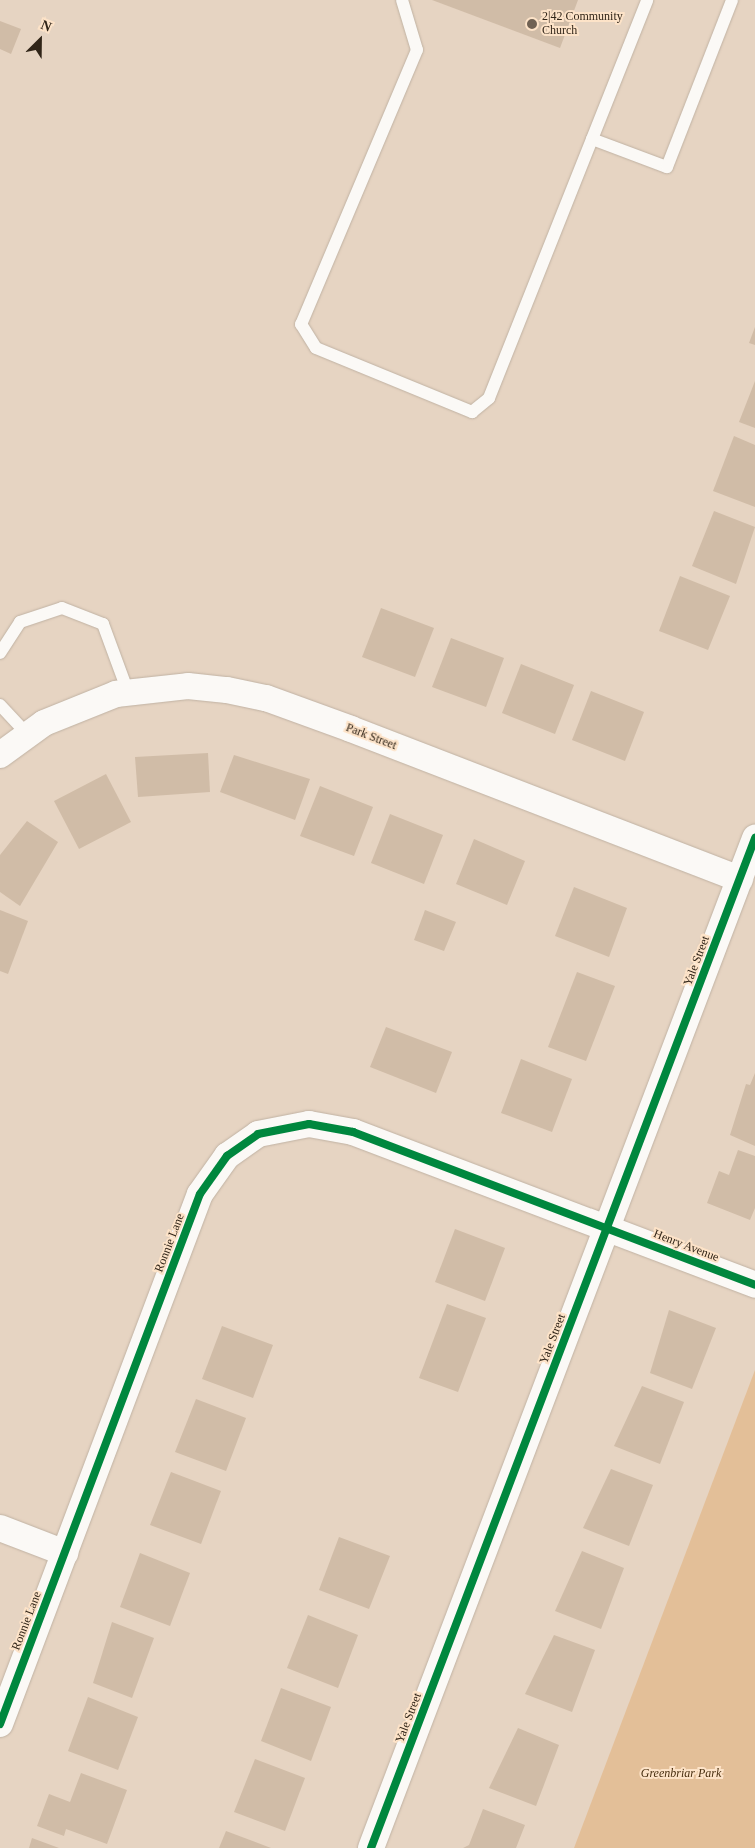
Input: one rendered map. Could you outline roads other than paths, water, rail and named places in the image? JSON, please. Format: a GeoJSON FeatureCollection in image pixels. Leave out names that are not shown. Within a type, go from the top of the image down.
{"type":"FeatureCollection","features":[{"type":"Feature","properties":{"kind":"street","name":"Park Street"},"geometry":{"type":"LineString","coordinates":[[0,755],[28,734],[70,710],[128,692],[188,686],[266,698],[740,878]]}},
{"type":"Feature","properties":{"kind":"street","name":"Yale Street"},"geometry":{"type":"LineString","coordinates":[[371,1848],[755,838]]}},
{"type":"Feature","properties":{"kind":"street","name":"Ronnie Lane"},"geometry":{"type":"LineString","coordinates":[[0,1724],[200,1194],[227,1156],[258,1134],[292,1126],[335,1127],[608,1228]]}},
{"type":"Feature","properties":{"kind":"street","name":"Henry Avenue"},"geometry":{"type":"LineString","coordinates":[[608,1228],[755,1285]]}},
{"type":"Feature","properties":{"kind":"street"},"geometry":{"type":"LineString","coordinates":[[0,1528],[65,1552]]}},
{"type":"Feature","properties":{"kind":"lane"},"geometry":{"type":"LineString","coordinates":[[402,0],[417,50],[301,324],[316,348],[472,412],[489,398],[647,0]]}},
{"type":"Feature","properties":{"kind":"lane"},"geometry":{"type":"LineString","coordinates":[[592,139],[667,167],[732,0]]}},
{"type":"Feature","properties":{"kind":"lane"},"geometry":{"type":"LineString","coordinates":[[0,652],[20,622],[62,608],[103,624],[128,692]]}},
{"type":"Feature","properties":{"kind":"lane"},"geometry":{"type":"LineString","coordinates":[[0,705],[28,734]]}},
{"type":"Feature","properties":{"kind":"place","name":"2|42 Community Church"},"geometry":{"type":"Point","coordinates":[532,24]}},
{"type":"Feature","properties":{"kind":"park label","name":"Greenbriar Park"},"geometry":{"type":"Point","coordinates":[681,1774]}}]}
